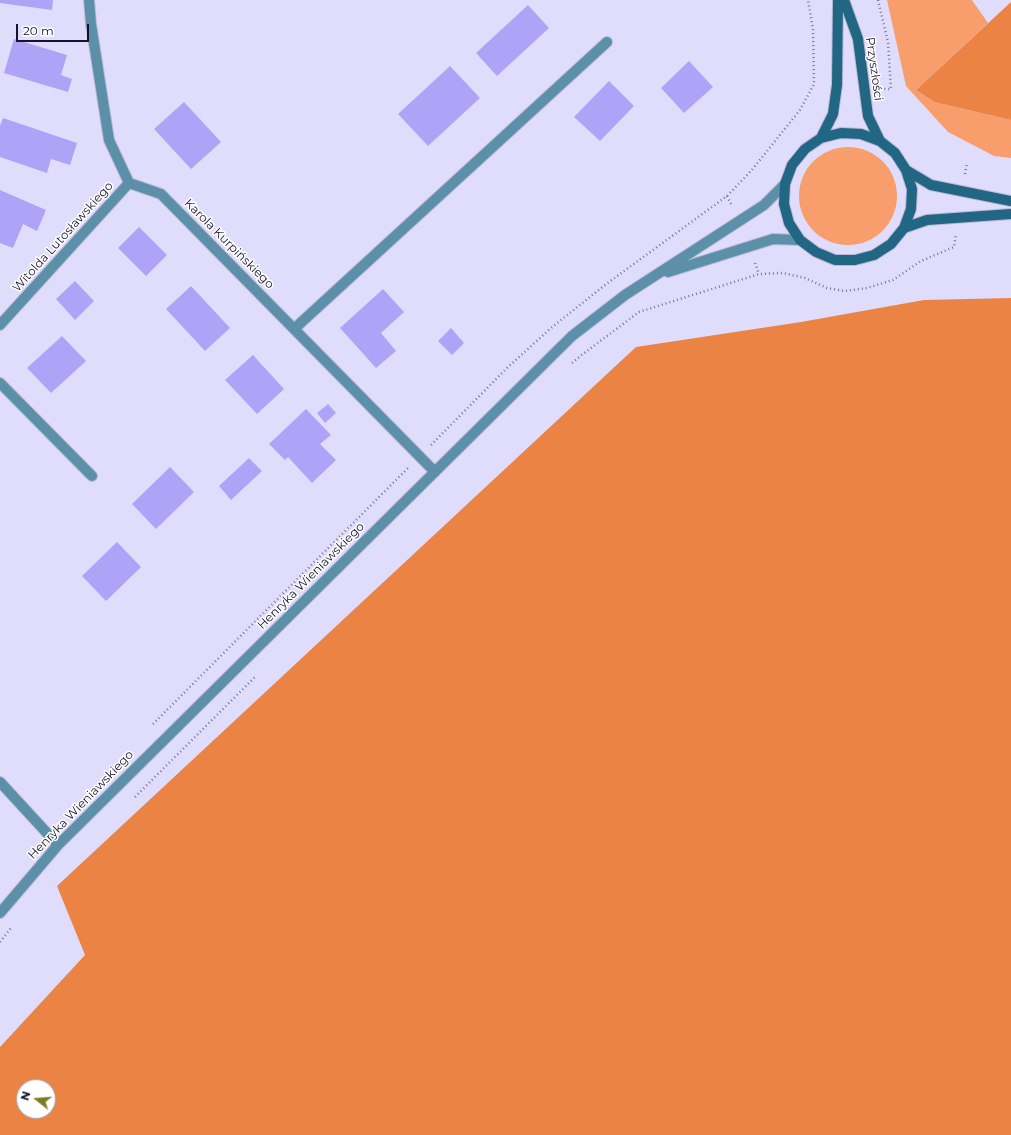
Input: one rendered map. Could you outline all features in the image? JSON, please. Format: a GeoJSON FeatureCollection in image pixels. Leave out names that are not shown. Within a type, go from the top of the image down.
{"type":"FeatureCollection","features":[{"type":"Feature","properties":{"kind":"street"},"geometry":{"type":"LineString","coordinates":[[89,0],[91,24],[109,140],[129,183]]}},
{"type":"Feature","properties":{"kind":"street"},"geometry":{"type":"LineString","coordinates":[[821,138],[833,114],[837,85],[838,0]]}},
{"type":"Feature","properties":{"kind":"street","name":"Przyszłości"},"geometry":{"type":"LineString","coordinates":[[844,0],[858,39],[868,116],[880,141]]}},
{"type":"Feature","properties":{"kind":"street"},"geometry":{"type":"LineString","coordinates":[[294,329],[607,42]]}},
{"type":"Feature","properties":{"kind":"street"},"geometry":{"type":"LineString","coordinates":[[841,133],[861,134],[880,141],[895,153],[906,170],[912,189],[911,209],[904,228],[891,244],[874,255],[855,260],[835,260],[816,252],[800,240],[789,223],[784,204],[785,184],[792,165],[805,149],[821,138],[841,133]]}},
{"type":"Feature","properties":{"kind":"street"},"geometry":{"type":"LineString","coordinates":[[906,170],[931,185],[1011,201]]}},
{"type":"Feature","properties":{"kind":"street","name":"Witolda Lutosławskiego"},"geometry":{"type":"LineString","coordinates":[[0,325],[129,183]]}},
{"type":"Feature","properties":{"kind":"street","name":"Karola Kurpińskiego"},"geometry":{"type":"LineString","coordinates":[[129,183],[161,194],[436,472]]}},
{"type":"Feature","properties":{"kind":"street","name":"Henryka Wieniawskiego"},"geometry":{"type":"LineString","coordinates":[[0,913],[58,845],[572,336],[625,295],[764,205],[785,184]]}},
{"type":"Feature","properties":{"kind":"street"},"geometry":{"type":"LineString","coordinates":[[904,228],[926,220],[1011,214]]}},
{"type":"Feature","properties":{"kind":"street","name":"Henryka Wieniawskiego"},"geometry":{"type":"LineString","coordinates":[[656,275],[773,239],[800,240]]}},
{"type":"Feature","properties":{"kind":"street"},"geometry":{"type":"LineString","coordinates":[[0,383],[92,476]]}},
{"type":"Feature","properties":{"kind":"street"},"geometry":{"type":"LineString","coordinates":[[0,782],[58,845]]}},
{"type":"Feature","properties":{"kind":"path"},"geometry":{"type":"LineString","coordinates":[[808,0],[813,29],[814,84]]}},
{"type":"Feature","properties":{"kind":"path"},"geometry":{"type":"LineString","coordinates":[[878,0],[888,42],[891,89]]}},
{"type":"Feature","properties":{"kind":"path"},"geometry":{"type":"LineString","coordinates":[[963,191],[967,163]]}},
{"type":"Feature","properties":{"kind":"path"},"geometry":{"type":"LineString","coordinates":[[571,364],[639,312],[759,274],[782,273],[798,276],[827,288],[844,291],[867,288],[893,280],[921,261],[954,247],[959,218]]}},
{"type":"Feature","properties":{"kind":"path"},"geometry":{"type":"LineString","coordinates":[[129,802],[259,673]]}},
{"type":"Feature","properties":{"kind":"path"},"geometry":{"type":"LineString","coordinates":[[0,942],[14,925]]}},
{"type":"Feature","properties":{"kind":"shaded area"},"geometry":{"type":"Polygon","coordinates":[[[887,0],[972,0],[988,23],[916,90],[934,102],[1011,120],[1011,158],[994,156],[948,132],[906,86],[887,0]]]}},
{"type":"Feature","properties":{"kind":"shaded area"},"geometry":{"type":"Polygon","coordinates":[[[1011,2],[1011,120],[934,102],[916,90],[1011,2]]]}},
{"type":"Feature","properties":{"kind":"shaded area"},"geometry":{"type":"Polygon","coordinates":[[[848,147],[867,151],[883,161],[893,177],[897,196],[893,215],[883,231],[867,241],[848,245],[829,241],[813,231],[803,215],[799,196],[803,177],[813,161],[829,151],[848,147]]]}},
{"type":"Feature","properties":{"kind":"shaded area"},"geometry":{"type":"Polygon","coordinates":[[[1011,298],[1011,1135],[0,1135],[0,1047],[85,955],[57,886],[636,347],[801,322],[924,300],[1011,298]]]}},
{"type":"Feature","properties":{"kind":"building"},"geometry":{"type":"Polygon","coordinates":[[[0,0],[53,0],[52,10],[0,3],[0,0]]]}},
{"type":"Feature","properties":{"kind":"building"},"geometry":{"type":"Polygon","coordinates":[[[528,5],[549,28],[497,76],[476,53],[528,5]]]}},
{"type":"Feature","properties":{"kind":"building"},"geometry":{"type":"Polygon","coordinates":[[[14,39],[67,55],[61,75],[72,79],[68,92],[4,73],[14,39]]]}},
{"type":"Feature","properties":{"kind":"building"},"geometry":{"type":"Polygon","coordinates":[[[689,61],[713,87],[684,113],[661,88],[689,61]]]}},
{"type":"Feature","properties":{"kind":"building"},"geometry":{"type":"Polygon","coordinates":[[[450,66],[480,98],[428,146],[398,114],[450,66]]]}},
{"type":"Feature","properties":{"kind":"building"},"geometry":{"type":"Polygon","coordinates":[[[609,81],[634,106],[600,141],[574,117],[609,81]]]}},
{"type":"Feature","properties":{"kind":"building"},"geometry":{"type":"Polygon","coordinates":[[[184,102],[221,142],[191,169],[154,129],[184,102]]]}},
{"type":"Feature","properties":{"kind":"building"},"geometry":{"type":"Polygon","coordinates":[[[3,118],[77,143],[70,165],[51,159],[47,173],[0,157],[0,126],[3,118]]]}},
{"type":"Feature","properties":{"kind":"building"},"geometry":{"type":"Polygon","coordinates":[[[0,190],[46,210],[37,231],[23,224],[13,248],[0,243],[0,190]]]}},
{"type":"Feature","properties":{"kind":"building"},"geometry":{"type":"Polygon","coordinates":[[[139,227],[167,255],[146,276],[118,248],[139,227]]]}},
{"type":"Feature","properties":{"kind":"building"},"geometry":{"type":"Polygon","coordinates":[[[75,281],[94,301],[75,320],[56,299],[75,281]]]}},
{"type":"Feature","properties":{"kind":"building"},"geometry":{"type":"Polygon","coordinates":[[[191,286],[230,328],[205,351],[166,309],[191,286]]]}},
{"type":"Feature","properties":{"kind":"building"},"geometry":{"type":"Polygon","coordinates":[[[383,289],[404,312],[381,333],[396,351],[376,368],[340,328],[383,289]]]}},
{"type":"Feature","properties":{"kind":"building"},"geometry":{"type":"Polygon","coordinates":[[[451,328],[464,343],[452,355],[438,341],[451,328]]]}},
{"type":"Feature","properties":{"kind":"building"},"geometry":{"type":"Polygon","coordinates":[[[62,336],[86,361],[51,393],[27,368],[62,336]]]}},
{"type":"Feature","properties":{"kind":"building"},"geometry":{"type":"Polygon","coordinates":[[[253,355],[284,389],[257,414],[225,380],[253,355]]]}},
{"type":"Feature","properties":{"kind":"building"},"geometry":{"type":"Polygon","coordinates":[[[328,404],[336,413],[325,423],[317,413],[328,404]]]}},
{"type":"Feature","properties":{"kind":"building"},"geometry":{"type":"Polygon","coordinates":[[[306,409],[331,435],[320,444],[336,460],[312,483],[288,457],[285,460],[269,444],[306,409]]]}},
{"type":"Feature","properties":{"kind":"building"},"geometry":{"type":"Polygon","coordinates":[[[249,458],[262,471],[231,500],[219,486],[249,458]]]}},
{"type":"Feature","properties":{"kind":"building"},"geometry":{"type":"Polygon","coordinates":[[[170,467],[194,492],[156,529],[132,504],[170,467]]]}},
{"type":"Feature","properties":{"kind":"building"},"geometry":{"type":"Polygon","coordinates":[[[117,542],[141,567],[106,601],[82,576],[117,542]]]}}]}
